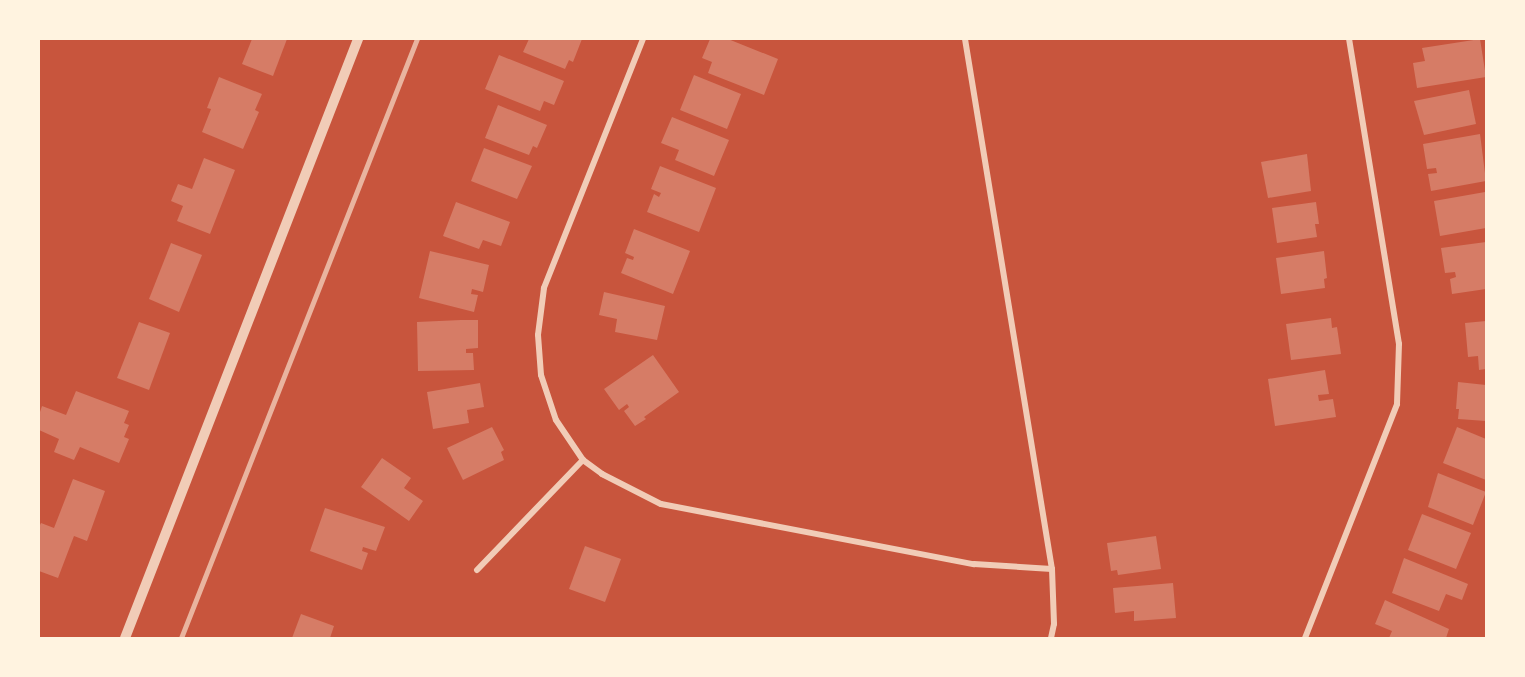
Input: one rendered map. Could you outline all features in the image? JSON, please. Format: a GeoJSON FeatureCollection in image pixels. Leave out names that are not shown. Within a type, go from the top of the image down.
{"type":"FeatureCollection","features":[{"type":"Feature","properties":{"kind":"street"},"geometry":{"type":"LineString","coordinates":[[125,638],[358,39]]}},
{"type":"Feature","properties":{"kind":"street"},"geometry":{"type":"LineString","coordinates":[[642,39],[544,288],[538,334],[541,375],[556,420],[583,460],[602,474],[661,504],[974,564],[1052,569]]}},
{"type":"Feature","properties":{"kind":"street"},"geometry":{"type":"LineString","coordinates":[[965,39],[1052,569],[1054,624],[1051,638]]}},
{"type":"Feature","properties":{"kind":"street"},"geometry":{"type":"LineString","coordinates":[[1305,638],[1397,404],[1399,344],[1348,39]]}},
{"type":"Feature","properties":{"kind":"street"},"geometry":{"type":"LineString","coordinates":[[477,570],[583,460]]}},
{"type":"Feature","properties":{"kind":"building"},"geometry":{"type":"Polygon","coordinates":[[[252,39],[287,39],[273,76],[242,64],[252,39]]]}},
{"type":"Feature","properties":{"kind":"building"},"geometry":{"type":"Polygon","coordinates":[[[529,39],[582,39],[573,62],[569,60],[565,69],[523,52],[529,39]]]}},
{"type":"Feature","properties":{"kind":"building"},"geometry":{"type":"Polygon","coordinates":[[[710,39],[728,39],[778,59],[764,95],[708,73],[712,62],[702,58],[710,39]]]}},
{"type":"Feature","properties":{"kind":"building"},"geometry":{"type":"Polygon","coordinates":[[[1480,39],[1486,77],[1417,88],[1413,63],[1425,61],[1422,48],[1480,39]]]}},
{"type":"Feature","properties":{"kind":"building"},"geometry":{"type":"Polygon","coordinates":[[[499,55],[564,81],[554,105],[544,101],[540,111],[485,89],[499,55]]]}},
{"type":"Feature","properties":{"kind":"building"},"geometry":{"type":"Polygon","coordinates":[[[694,75],[741,94],[727,129],[680,110],[694,75]]]}},
{"type":"Feature","properties":{"kind":"building"},"geometry":{"type":"Polygon","coordinates":[[[219,77],[262,94],[255,110],[259,112],[243,149],[202,132],[211,109],[207,108],[219,77]]]}},
{"type":"Feature","properties":{"kind":"building"},"geometry":{"type":"Polygon","coordinates":[[[1469,90],[1476,124],[1424,135],[1414,101],[1469,90]]]}},
{"type":"Feature","properties":{"kind":"building"},"geometry":{"type":"Polygon","coordinates":[[[498,105],[547,125],[537,148],[533,146],[529,155],[485,138],[498,105]]]}},
{"type":"Feature","properties":{"kind":"building"},"geometry":{"type":"Polygon","coordinates":[[[672,117],[729,140],[714,176],[675,160],[679,150],[661,143],[672,117]]]}},
{"type":"Feature","properties":{"kind":"building"},"geometry":{"type":"Polygon","coordinates":[[[1480,134],[1486,181],[1431,191],[1428,174],[1437,173],[1436,168],[1427,169],[1423,144],[1480,134]]]}},
{"type":"Feature","properties":{"kind":"building"},"geometry":{"type":"Polygon","coordinates":[[[484,148],[532,166],[517,199],[471,181],[484,148]]]}},
{"type":"Feature","properties":{"kind":"building"},"geometry":{"type":"Polygon","coordinates":[[[1307,154],[1311,191],[1268,198],[1261,162],[1307,154]]]}},
{"type":"Feature","properties":{"kind":"building"},"geometry":{"type":"Polygon","coordinates":[[[204,158],[235,170],[210,234],[177,221],[183,206],[171,201],[178,184],[192,189],[204,158]]]}},
{"type":"Feature","properties":{"kind":"building"},"geometry":{"type":"Polygon","coordinates":[[[660,166],[716,188],[699,232],[647,212],[654,194],[659,197],[661,193],[651,189],[660,166]]]}},
{"type":"Feature","properties":{"kind":"building"},"geometry":{"type":"Polygon","coordinates":[[[1485,192],[1486,228],[1440,236],[1434,201],[1485,192]]]}},
{"type":"Feature","properties":{"kind":"building"},"geometry":{"type":"Polygon","coordinates":[[[456,202],[510,222],[501,246],[483,240],[479,249],[443,236],[456,202]]]}},
{"type":"Feature","properties":{"kind":"building"},"geometry":{"type":"Polygon","coordinates":[[[1316,202],[1319,224],[1315,224],[1317,237],[1277,243],[1272,208],[1316,202]]]}},
{"type":"Feature","properties":{"kind":"building"},"geometry":{"type":"Polygon","coordinates":[[[634,229],[690,251],[673,294],[621,273],[627,258],[633,260],[634,257],[625,253],[634,229]]]}},
{"type":"Feature","properties":{"kind":"building"},"geometry":{"type":"Polygon","coordinates":[[[1486,242],[1486,289],[1452,294],[1450,279],[1456,277],[1455,272],[1445,273],[1441,248],[1486,242]]]}},
{"type":"Feature","properties":{"kind":"building"},"geometry":{"type":"Polygon","coordinates":[[[171,243],[202,255],[179,312],[149,299],[171,243]]]}},
{"type":"Feature","properties":{"kind":"building"},"geometry":{"type":"Polygon","coordinates":[[[430,251],[489,265],[483,292],[472,289],[471,294],[478,295],[474,312],[419,298],[430,251]]]}},
{"type":"Feature","properties":{"kind":"building"},"geometry":{"type":"Polygon","coordinates":[[[1324,251],[1327,278],[1324,279],[1325,288],[1281,294],[1276,258],[1324,251]]]}},
{"type":"Feature","properties":{"kind":"building"},"geometry":{"type":"Polygon","coordinates":[[[604,292],[665,306],[657,340],[615,332],[617,319],[599,315],[604,292]]]}},
{"type":"Feature","properties":{"kind":"building"},"geometry":{"type":"Polygon","coordinates":[[[1331,318],[1332,328],[1337,327],[1341,354],[1291,360],[1286,324],[1331,318]]]}},
{"type":"Feature","properties":{"kind":"building"},"geometry":{"type":"Polygon","coordinates":[[[478,320],[478,348],[466,349],[466,353],[473,353],[474,370],[418,371],[417,322],[478,320]]]}},
{"type":"Feature","properties":{"kind":"building"},"geometry":{"type":"Polygon","coordinates":[[[1486,321],[1486,369],[1479,370],[1478,356],[1468,357],[1465,323],[1486,321]]]}},
{"type":"Feature","properties":{"kind":"building"},"geometry":{"type":"Polygon","coordinates":[[[139,322],[170,333],[149,390],[117,378],[139,322]]]}},
{"type":"Feature","properties":{"kind":"building"},"geometry":{"type":"Polygon","coordinates":[[[653,355],[679,392],[635,426],[624,411],[629,407],[627,404],[619,410],[604,389],[653,355]]]}},
{"type":"Feature","properties":{"kind":"building"},"geometry":{"type":"Polygon","coordinates":[[[1325,370],[1329,394],[1318,395],[1319,401],[1333,399],[1336,417],[1275,426],[1268,379],[1325,370]]]}},
{"type":"Feature","properties":{"kind":"building"},"geometry":{"type":"Polygon","coordinates":[[[1458,382],[1486,385],[1486,421],[1458,419],[1459,409],[1456,409],[1458,382]]]}},
{"type":"Feature","properties":{"kind":"building"},"geometry":{"type":"Polygon","coordinates":[[[480,383],[484,407],[467,410],[469,423],[433,429],[427,392],[480,383]]]}},
{"type":"Feature","properties":{"kind":"building"},"geometry":{"type":"Polygon","coordinates":[[[76,391],[129,411],[124,423],[129,425],[124,437],[129,439],[119,463],[80,447],[74,460],[54,452],[59,439],[39,430],[39,415],[42,406],[66,415],[76,391]]]}},
{"type":"Feature","properties":{"kind":"building"},"geometry":{"type":"Polygon","coordinates":[[[492,427],[504,450],[501,452],[504,460],[463,480],[447,448],[492,427]]]}},
{"type":"Feature","properties":{"kind":"building"},"geometry":{"type":"Polygon","coordinates":[[[1457,427],[1486,439],[1486,480],[1443,463],[1457,427]]]}},
{"type":"Feature","properties":{"kind":"building"},"geometry":{"type":"Polygon","coordinates":[[[382,458],[411,478],[404,488],[423,501],[409,521],[361,487],[382,458]]]}},
{"type":"Feature","properties":{"kind":"building"},"geometry":{"type":"Polygon","coordinates":[[[1438,473],[1486,492],[1473,525],[1428,507],[1438,473]]]}},
{"type":"Feature","properties":{"kind":"building"},"geometry":{"type":"Polygon","coordinates":[[[73,479],[105,491],[87,541],[74,536],[58,578],[39,571],[39,527],[41,523],[54,528],[73,479]]]}},
{"type":"Feature","properties":{"kind":"building"},"geometry":{"type":"Polygon","coordinates":[[[325,508],[385,527],[376,551],[363,547],[362,551],[368,553],[362,570],[310,551],[325,508]]]}},
{"type":"Feature","properties":{"kind":"building"},"geometry":{"type":"Polygon","coordinates":[[[1422,514],[1471,533],[1456,569],[1408,550],[1422,514]]]}},
{"type":"Feature","properties":{"kind":"building"},"geometry":{"type":"Polygon","coordinates":[[[1156,536],[1161,569],[1118,575],[1117,570],[1111,571],[1107,543],[1156,536]]]}},
{"type":"Feature","properties":{"kind":"building"},"geometry":{"type":"Polygon","coordinates":[[[585,546],[621,559],[605,602],[569,589],[585,546]]]}},
{"type":"Feature","properties":{"kind":"building"},"geometry":{"type":"Polygon","coordinates":[[[1404,558],[1468,584],[1462,600],[1446,594],[1439,611],[1392,593],[1404,558]]]}},
{"type":"Feature","properties":{"kind":"building"},"geometry":{"type":"Polygon","coordinates":[[[1173,583],[1176,618],[1134,621],[1134,611],[1115,613],[1113,588],[1173,583]]]}},
{"type":"Feature","properties":{"kind":"building"},"geometry":{"type":"Polygon","coordinates":[[[1385,600],[1449,629],[1446,638],[1389,638],[1392,631],[1375,624],[1385,600]]]}},
{"type":"Feature","properties":{"kind":"building"},"geometry":{"type":"Polygon","coordinates":[[[301,614],[334,626],[330,638],[292,638],[301,614]]]}},
{"type":"Feature","properties":{"kind":"railway"},"geometry":{"type":"LineString","coordinates":[[181,638],[417,39]]}}]}
